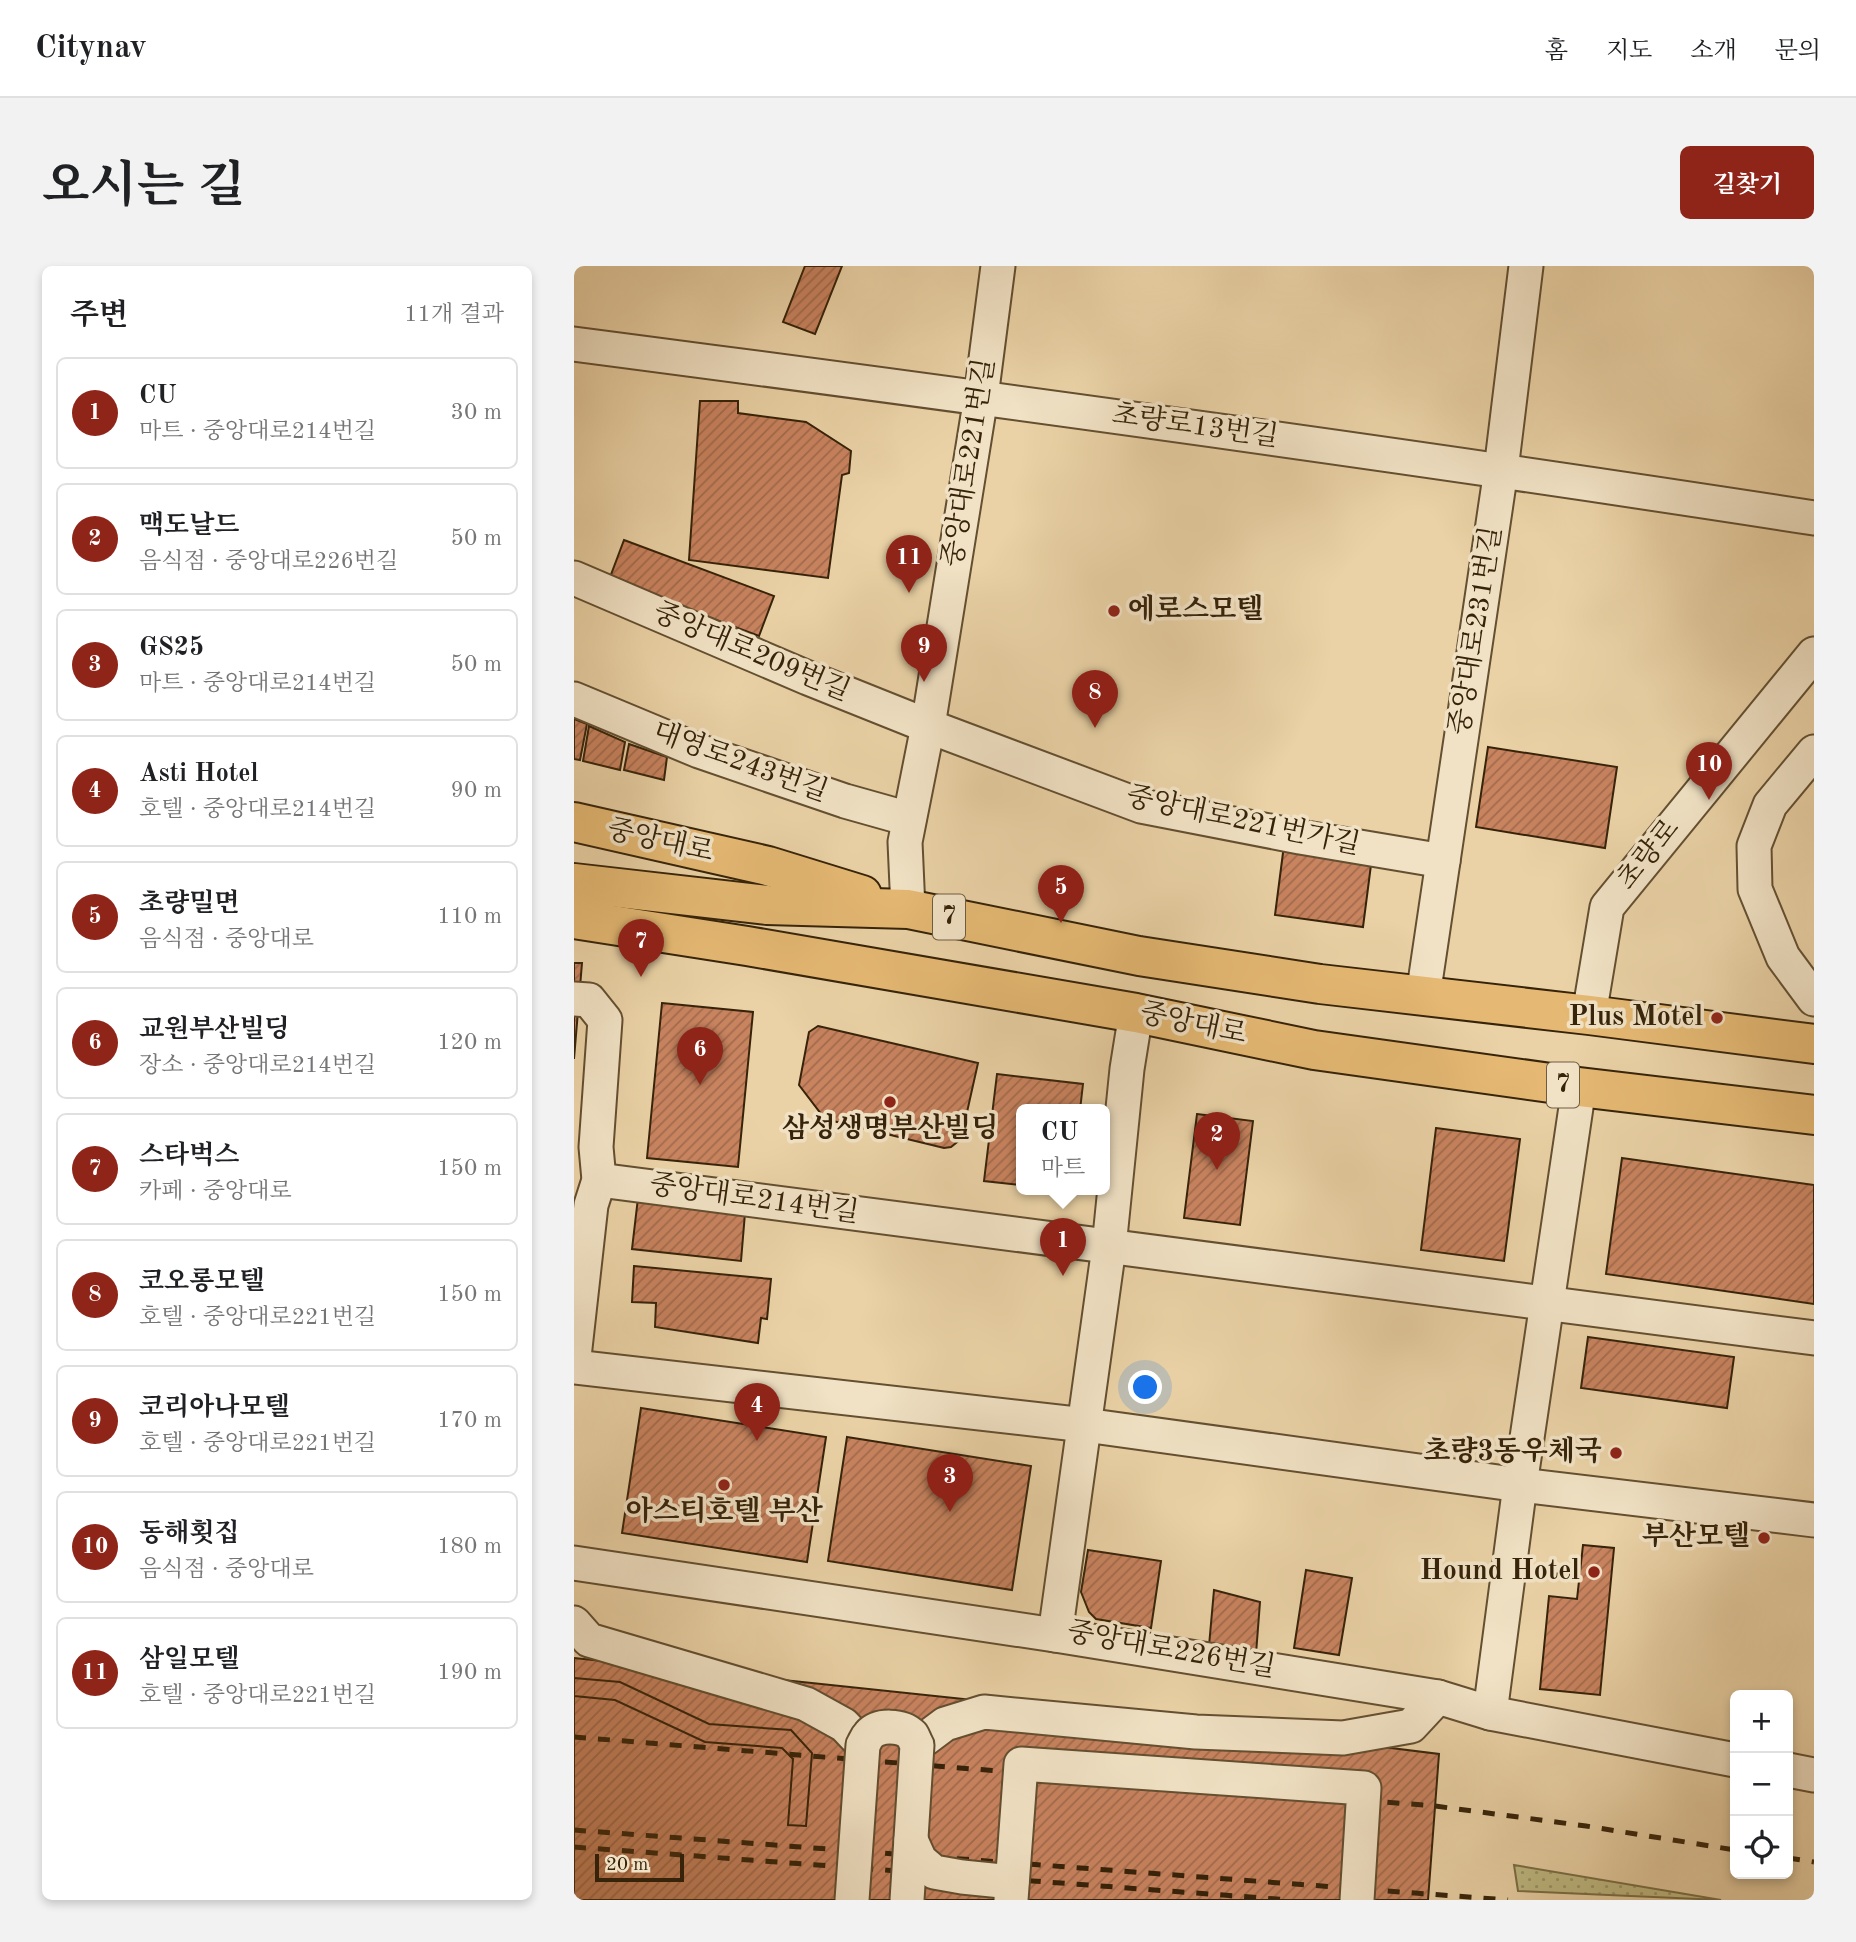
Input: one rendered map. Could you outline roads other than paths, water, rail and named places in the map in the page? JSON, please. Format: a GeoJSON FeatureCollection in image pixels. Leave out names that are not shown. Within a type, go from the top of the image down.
{"type":"FeatureCollection","features":[{"type":"Feature","properties":{"kind":"main road","name":"중앙대로"},"geometry":{"type":"LineString","coordinates":[[574,822],[768,866],[908,909],[1139,956],[1320,984],[1814,1044]]}},
{"type":"Feature","properties":{"kind":"main road","name":"중앙대로"},"geometry":{"type":"LineString","coordinates":[[574,883],[767,905],[908,909]]}},
{"type":"Feature","properties":{"kind":"main road","name":"중앙대로"},"geometry":{"type":"LineString","coordinates":[[574,919],[1136,1013],[1314,1050],[1579,1087],[1814,1115]]}},
{"type":"Feature","properties":{"kind":"street","name":"중앙대로221번길"},"geometry":{"type":"LineString","coordinates":[[908,909],[905,842],[928,726],[981,397],[998,266]]}},
{"type":"Feature","properties":{"kind":"street","name":"중앙대로231번길"},"geometry":{"type":"LineString","coordinates":[[1423,996],[1501,470],[1526,266]]}},
{"type":"Feature","properties":{"kind":"street","name":"초량로13번길"},"geometry":{"type":"LineString","coordinates":[[574,344],[981,397],[1501,470],[1814,518]]}},
{"type":"Feature","properties":{"kind":"street","name":"중앙대로209번길"},"geometry":{"type":"LineString","coordinates":[[574,578],[928,726]]}},
{"type":"Feature","properties":{"kind":"street","name":"초량로"},"geometry":{"type":"LineString","coordinates":[[1588,1015],[1607,907],[1814,654]]}},
{"type":"Feature","properties":{"kind":"street","name":"대영로243번길"},"geometry":{"type":"LineString","coordinates":[[574,699],[699,751],[909,820]]}},
{"type":"Feature","properties":{"kind":"street","name":"중앙대로221번가길"},"geometry":{"type":"LineString","coordinates":[[928,726],[1142,806],[1443,861]]}},
{"type":"Feature","properties":{"kind":"street"},"geometry":{"type":"LineString","coordinates":[[1814,752],[1770,805],[1754,846],[1755,889],[1783,957],[1814,999]]}},
{"type":"Feature","properties":{"kind":"street"},"geometry":{"type":"LineString","coordinates":[[574,999],[589,1000],[605,1020],[596,1147],[599,1180],[591,1205],[574,1357]]}},
{"type":"Feature","properties":{"kind":"street","name":"중앙대로226번길"},"geometry":{"type":"LineString","coordinates":[[1136,1013],[1127,1069],[1109,1247],[1055,1635],[1438,1697],[1490,1713],[1730,1759]]}},
{"type":"Feature","properties":{"kind":"street"},"geometry":{"type":"LineString","coordinates":[[1490,1713],[1520,1485],[1579,1087]]}},
{"type":"Feature","properties":{"kind":"street","name":"중앙대로214번길"},"geometry":{"type":"LineString","coordinates":[[599,1180],[1109,1247]]}},
{"type":"Feature","properties":{"kind":"street"},"geometry":{"type":"LineString","coordinates":[[1109,1247],[1814,1338]]}},
{"type":"Feature","properties":{"kind":"street"},"geometry":{"type":"LineString","coordinates":[[574,1367],[1085,1425],[1520,1485],[1814,1520]]}},
{"type":"Feature","properties":{"kind":"street"},"geometry":{"type":"LineString","coordinates":[[574,1563],[1055,1635]]}},
{"type":"Feature","properties":{"kind":"street"},"geometry":{"type":"LineString","coordinates":[[574,1623],[589,1640],[806,1704],[844,1726],[863,1745]]}},
{"type":"Feature","properties":{"kind":"street"},"geometry":{"type":"LineString","coordinates":[[917,1745],[945,1724],[984,1712],[1196,1731],[1343,1738],[1411,1726],[1438,1697]]}},
{"type":"Feature","properties":{"kind":"street"},"geometry":{"type":"LineString","coordinates":[[852,1900],[863,1745],[877,1729],[890,1727],[902,1729],[912,1735],[917,1745],[907,1900]]}},
{"type":"Feature","properties":{"kind":"street"},"geometry":{"type":"LineString","coordinates":[[911,1840],[920,1860],[934,1872],[1012,1891],[1021,1764],[1364,1788],[1357,1900]]}},
{"type":"Feature","properties":{"kind":"street"},"geometry":{"type":"LineString","coordinates":[[1793,1771],[1814,1775]]}},
{"type":"Feature","properties":{"kind":"railway"},"geometry":{"type":"LineString","coordinates":[[574,1737],[1435,1806],[1730,1849]]}},
{"type":"Feature","properties":{"kind":"railway"},"geometry":{"type":"LineString","coordinates":[[574,1830],[1508,1900]]}},
{"type":"Feature","properties":{"kind":"railway"},"geometry":{"type":"LineString","coordinates":[[574,1847],[1290,1900]]}},
{"type":"Feature","properties":{"kind":"railway"},"geometry":{"type":"LineString","coordinates":[[1793,1859],[1814,1862]]}},
{"type":"Feature","properties":{"kind":"place","name":"삼일모텔"},"geometry":{"type":"Point","coordinates":[909,593]}},
{"type":"Feature","properties":{"kind":"place","name":"에로스모텔"},"geometry":{"type":"Point","coordinates":[1114,611]}},
{"type":"Feature","properties":{"kind":"place","name":"코리아나모텔"},"geometry":{"type":"Point","coordinates":[924,682]}},
{"type":"Feature","properties":{"kind":"place","name":"코오롱모텔"},"geometry":{"type":"Point","coordinates":[1095,728]}},
{"type":"Feature","properties":{"kind":"place","name":"동해횟집"},"geometry":{"type":"Point","coordinates":[1709,800]}},
{"type":"Feature","properties":{"kind":"place","name":"초량밀면"},"geometry":{"type":"Point","coordinates":[1061,923]}},
{"type":"Feature","properties":{"kind":"place","name":"스타벅스"},"geometry":{"type":"Point","coordinates":[641,977]}},
{"type":"Feature","properties":{"kind":"place","name":"Plus Motel"},"geometry":{"type":"Point","coordinates":[1717,1018]}},
{"type":"Feature","properties":{"kind":"place","name":"교원부산빌딩"},"geometry":{"type":"Point","coordinates":[700,1085]}},
{"type":"Feature","properties":{"kind":"place","name":"삼성생명부산빌딩"},"geometry":{"type":"Point","coordinates":[890,1102]}},
{"type":"Feature","properties":{"kind":"place","name":"맥도날드"},"geometry":{"type":"Point","coordinates":[1217,1170]}},
{"type":"Feature","properties":{"kind":"place","name":"CU"},"geometry":{"type":"Point","coordinates":[1063,1276]}},
{"type":"Feature","properties":{"kind":"place","name":"Asti Hotel"},"geometry":{"type":"Point","coordinates":[757,1441]}},
{"type":"Feature","properties":{"kind":"place","name":"초량3동우체국"},"geometry":{"type":"Point","coordinates":[1616,1453]}},
{"type":"Feature","properties":{"kind":"place","name":"아스티호텔 부산"},"geometry":{"type":"Point","coordinates":[724,1485]}},
{"type":"Feature","properties":{"kind":"place","name":"GS25"},"geometry":{"type":"Point","coordinates":[950,1512]}},
{"type":"Feature","properties":{"kind":"place","name":"부산모텔"},"geometry":{"type":"Point","coordinates":[1764,1538]}},
{"type":"Feature","properties":{"kind":"place","name":"Hound Hotel"},"geometry":{"type":"Point","coordinates":[1594,1572]}}]}
